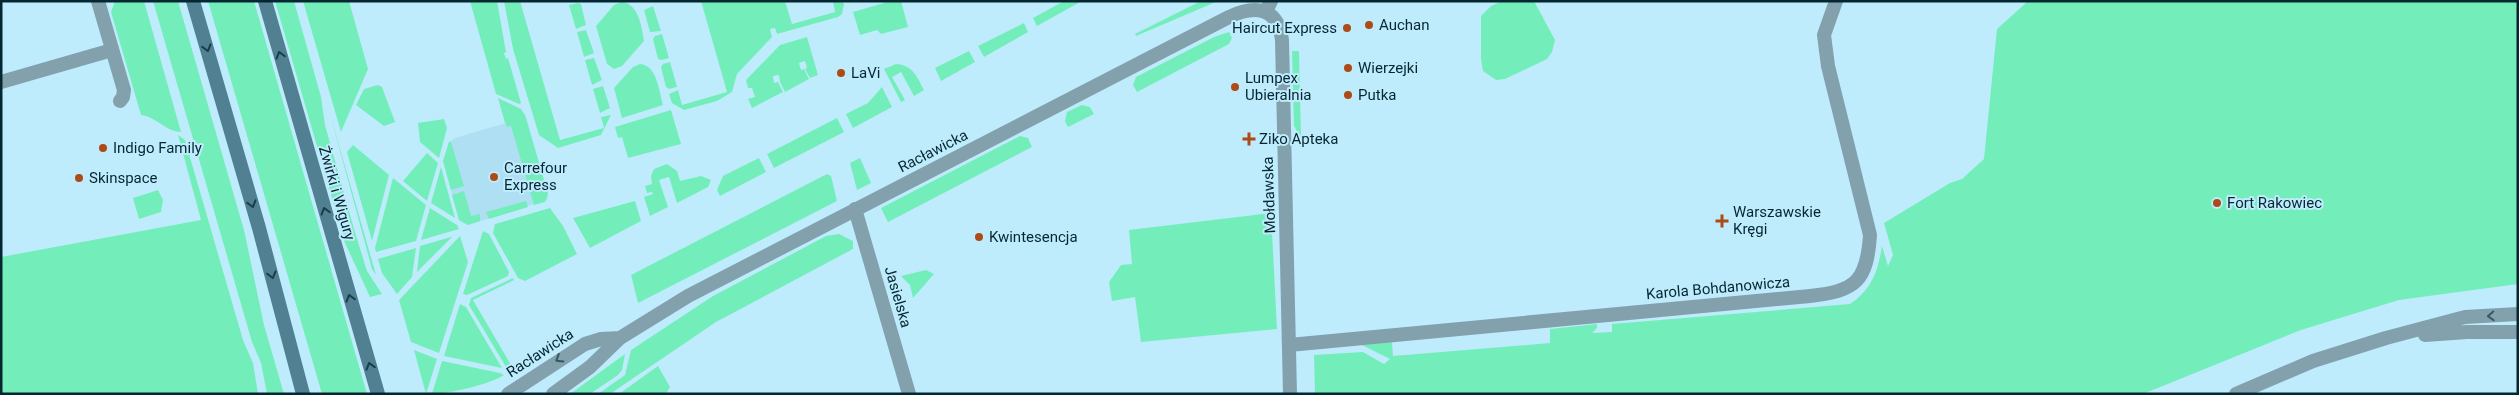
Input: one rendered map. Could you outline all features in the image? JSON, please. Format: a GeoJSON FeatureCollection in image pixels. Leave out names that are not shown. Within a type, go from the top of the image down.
{"type":"FeatureCollection","features":[{"type":"Feature","properties":{"kind":"main road"},"geometry":{"type":"LineString","coordinates":[[193,1],[259,228],[303,394]]}},
{"type":"Feature","properties":{"kind":"main road","name":"Żwirki i Wigury"},"geometry":{"type":"LineString","coordinates":[[265,1],[378,394]]}},
{"type":"Feature","properties":{"kind":"street"},"geometry":{"type":"LineString","coordinates":[[98,1],[124,90],[124,97],[120,101]]}},
{"type":"Feature","properties":{"kind":"street","name":"Karola Bohdanowicza"},"geometry":{"type":"LineString","coordinates":[[1289,345],[1810,296],[1837,293],[1857,282],[1868,260],[1870,235],[1828,66],[1824,35],[1836,1]]}},
{"type":"Feature","properties":{"kind":"street","name":"Mołdawska"},"geometry":{"type":"LineString","coordinates":[[1268,6],[1277,21],[1282,40],[1290,394]]}},
{"type":"Feature","properties":{"kind":"street","name":"Racławicka"},"geometry":{"type":"LineString","coordinates":[[553,394],[590,367],[620,338],[688,296],[1236,13],[1268,6]]}},
{"type":"Feature","properties":{"kind":"street"},"geometry":{"type":"LineString","coordinates":[[1,82],[112,50]]}},
{"type":"Feature","properties":{"kind":"street","name":"Jasielska"},"geometry":{"type":"LineString","coordinates":[[854,209],[909,394]]}},
{"type":"Feature","properties":{"kind":"street"},"geometry":{"type":"LineString","coordinates":[[2236,394],[2313,361],[2386,338],[2465,317],[2518,314]]}},
{"type":"Feature","properties":{"kind":"street"},"geometry":{"type":"LineString","coordinates":[[2386,338],[2467,332],[2518,332]]}},
{"type":"Feature","properties":{"kind":"street","name":"Racławicka"},"geometry":{"type":"LineString","coordinates":[[508,394],[585,344],[601,339],[620,338]]}},
{"type":"Feature","properties":{"kind":"shaded area"},"geometry":{"type":"Polygon","coordinates":[[[526,117],[548,194],[547,200],[468,225],[459,220],[443,161],[449,142],[455,138],[526,117]]]}},
{"type":"Feature","properties":{"kind":"green space"},"geometry":{"type":"Polygon","coordinates":[[[115,1],[144,1],[181,132],[171,130],[152,118],[141,115],[111,12],[115,1]]]}},
{"type":"Feature","properties":{"kind":"green space"},"geometry":{"type":"Polygon","coordinates":[[[153,1],[178,1],[244,230],[264,325],[284,394],[267,394],[261,363],[252,342],[153,1]]]}},
{"type":"Feature","properties":{"kind":"green space"},"geometry":{"type":"Polygon","coordinates":[[[208,1],[254,1],[367,394],[322,394],[208,1]]]}},
{"type":"Feature","properties":{"kind":"green space"},"geometry":{"type":"Polygon","coordinates":[[[275,1],[294,1],[321,97],[325,125],[354,229],[367,271],[382,294],[370,297],[345,243],[275,1]]]}},
{"type":"Feature","properties":{"kind":"green space"},"geometry":{"type":"Polygon","coordinates":[[[303,1],[349,1],[368,69],[341,132],[303,1]]]}},
{"type":"Feature","properties":{"kind":"green space"},"geometry":{"type":"Polygon","coordinates":[[[470,1],[497,1],[506,52],[504,53],[506,59],[508,58],[521,103],[519,104],[496,94],[470,1]]]}},
{"type":"Feature","properties":{"kind":"green space"},"geometry":{"type":"Polygon","coordinates":[[[504,1],[520,1],[560,140],[604,128],[601,117],[611,115],[601,135],[558,148],[539,135],[513,49],[504,1]]]}},
{"type":"Feature","properties":{"kind":"green space"},"geometry":{"type":"Polygon","coordinates":[[[701,1],[785,1],[792,24],[835,12],[833,2],[842,1],[844,4],[842,14],[838,17],[777,34],[775,28],[770,29],[772,37],[737,74],[732,92],[717,101],[684,110],[672,103],[669,94],[678,90],[682,105],[727,92],[701,1]]]}},
{"type":"Feature","properties":{"kind":"green space"},"geometry":{"type":"Polygon","coordinates":[[[891,1],[901,1],[908,27],[881,34],[877,30],[860,35],[853,12],[891,1]]]}},
{"type":"Feature","properties":{"kind":"green space"},"geometry":{"type":"Polygon","coordinates":[[[1064,1],[1082,1],[1037,26],[1033,18],[1064,1]]]}},
{"type":"Feature","properties":{"kind":"green space"},"geometry":{"type":"Polygon","coordinates":[[[1201,1],[1218,1],[1136,36],[1135,34],[1201,1]]]}},
{"type":"Feature","properties":{"kind":"green space"},"geometry":{"type":"Polygon","coordinates":[[[1502,1],[1534,1],[1555,40],[1552,52],[1547,59],[1505,79],[1496,80],[1483,71],[1481,59],[1481,16],[1491,6],[1502,1]]]}},
{"type":"Feature","properties":{"kind":"green space","name":"Fort Rakowiec"},"geometry":{"type":"Polygon","coordinates":[[[2028,1],[2518,1],[2518,284],[2399,300],[2301,330],[2143,394],[1315,394],[1314,355],[1363,352],[1384,364],[1390,359],[1362,345],[1392,342],[1393,356],[1550,343],[1550,329],[1597,324],[1597,328],[1592,333],[1612,332],[1612,324],[1850,304],[1864,292],[1873,279],[1882,246],[1888,266],[1893,255],[1884,223],[1950,183],[1962,179],[1984,159],[1997,29],[2028,1]]]}},
{"type":"Feature","properties":{"kind":"green space"},"geometry":{"type":"Polygon","coordinates":[[[621,2],[631,6],[638,16],[644,41],[622,66],[614,69],[607,64],[596,26],[614,5],[621,2]]]}},
{"type":"Feature","properties":{"kind":"green space"},"geometry":{"type":"Polygon","coordinates":[[[581,4],[586,25],[576,29],[569,5],[581,4]]]}},
{"type":"Feature","properties":{"kind":"green space"},"geometry":{"type":"Polygon","coordinates":[[[653,6],[661,31],[650,32],[644,10],[653,6]]]}},
{"type":"Feature","properties":{"kind":"green space"},"geometry":{"type":"Polygon","coordinates":[[[1024,23],[1028,32],[984,57],[978,46],[1024,23]]]}},
{"type":"Feature","properties":{"kind":"green space"},"geometry":{"type":"Polygon","coordinates":[[[586,30],[594,53],[584,57],[577,32],[586,30]]]}},
{"type":"Feature","properties":{"kind":"green space"},"geometry":{"type":"Polygon","coordinates":[[[1229,32],[1232,38],[1229,44],[1137,92],[1133,85],[1136,77],[1214,37],[1229,32]]]}},
{"type":"Feature","properties":{"kind":"green space"},"geometry":{"type":"Polygon","coordinates":[[[662,34],[669,58],[662,60],[658,59],[653,39],[655,36],[662,34]]]}},
{"type":"Feature","properties":{"kind":"green space"},"geometry":{"type":"Polygon","coordinates":[[[807,37],[818,75],[810,78],[805,69],[807,68],[805,61],[799,63],[801,70],[804,69],[809,79],[785,92],[779,75],[773,76],[774,83],[778,82],[783,92],[752,108],[748,99],[755,97],[752,88],[748,88],[746,80],[780,45],[807,37]]]}},
{"type":"Feature","properties":{"kind":"green space"},"geometry":{"type":"Polygon","coordinates":[[[969,51],[975,62],[941,81],[935,68],[969,51]]]}},
{"type":"Feature","properties":{"kind":"green space"},"geometry":{"type":"Polygon","coordinates":[[[1292,51],[1299,51],[1301,138],[1294,126],[1292,51]]]}},
{"type":"Feature","properties":{"kind":"green space"},"geometry":{"type":"Polygon","coordinates":[[[594,58],[602,80],[592,85],[585,60],[594,58]]]}},
{"type":"Feature","properties":{"kind":"green space"},"geometry":{"type":"Polygon","coordinates":[[[670,62],[677,87],[669,89],[666,87],[661,67],[663,64],[670,62]]]}},
{"type":"Feature","properties":{"kind":"green space"},"geometry":{"type":"Polygon","coordinates":[[[640,64],[646,65],[654,74],[663,105],[622,118],[614,88],[633,67],[640,64]]]}},
{"type":"Feature","properties":{"kind":"green space"},"geometry":{"type":"Polygon","coordinates":[[[896,64],[910,69],[917,76],[924,90],[914,96],[901,72],[892,77],[905,100],[901,102],[884,69],[896,64]]]}},
{"type":"Feature","properties":{"kind":"green space"},"geometry":{"type":"Polygon","coordinates":[[[378,85],[382,87],[395,122],[384,126],[356,105],[364,89],[378,85]]]}},
{"type":"Feature","properties":{"kind":"green space"},"geometry":{"type":"Polygon","coordinates":[[[603,86],[610,108],[600,113],[593,89],[603,86]]]}},
{"type":"Feature","properties":{"kind":"green space"},"geometry":{"type":"Polygon","coordinates":[[[882,87],[892,107],[853,128],[846,114],[868,103],[882,87]]]}},
{"type":"Feature","properties":{"kind":"green space"},"geometry":{"type":"Polygon","coordinates":[[[498,98],[521,109],[525,115],[548,194],[545,202],[534,205],[511,126],[507,127],[505,123],[498,98]]]}},
{"type":"Feature","properties":{"kind":"green space"},"geometry":{"type":"Polygon","coordinates":[[[1082,105],[1090,107],[1094,114],[1068,127],[1065,121],[1067,112],[1082,105]]]}},
{"type":"Feature","properties":{"kind":"green space"},"geometry":{"type":"Polygon","coordinates":[[[329,110],[376,275],[372,269],[329,110]]]}},
{"type":"Feature","properties":{"kind":"green space"},"geometry":{"type":"Polygon","coordinates":[[[671,110],[681,144],[628,158],[622,137],[618,138],[615,127],[671,110]]]}},
{"type":"Feature","properties":{"kind":"green space"},"geometry":{"type":"Polygon","coordinates":[[[837,118],[844,132],[774,168],[767,154],[837,118]]]}},
{"type":"Feature","properties":{"kind":"green space"},"geometry":{"type":"Polygon","coordinates":[[[444,119],[447,128],[439,158],[420,142],[418,123],[444,119]]]}},
{"type":"Feature","properties":{"kind":"green space"},"geometry":{"type":"Polygon","coordinates":[[[178,135],[185,140],[243,340],[253,363],[258,394],[1,394],[1,257],[201,220],[178,135]]]}},
{"type":"Feature","properties":{"kind":"green space"},"geometry":{"type":"Polygon","coordinates":[[[1020,136],[1028,138],[1032,147],[888,222],[881,208],[1020,136]]]}},
{"type":"Feature","properties":{"kind":"green space"},"geometry":{"type":"Polygon","coordinates":[[[449,142],[451,142],[464,186],[451,190],[443,161],[449,142]]]}},
{"type":"Feature","properties":{"kind":"green space"},"geometry":{"type":"Polygon","coordinates":[[[353,145],[389,175],[372,241],[347,152],[353,145]]]}},
{"type":"Feature","properties":{"kind":"green space"},"geometry":{"type":"Polygon","coordinates":[[[427,153],[438,163],[427,201],[403,181],[427,153]]]}},
{"type":"Feature","properties":{"kind":"green space"},"geometry":{"type":"Polygon","coordinates":[[[759,158],[766,172],[720,196],[717,190],[723,176],[759,158]]]}},
{"type":"Feature","properties":{"kind":"green space"},"geometry":{"type":"Polygon","coordinates":[[[860,158],[871,183],[857,190],[850,163],[860,158]]]}},
{"type":"Feature","properties":{"kind":"green space"},"geometry":{"type":"Polygon","coordinates":[[[667,164],[677,171],[680,181],[701,176],[711,180],[708,187],[677,203],[669,177],[659,180],[668,207],[650,216],[644,197],[653,194],[652,192],[647,193],[645,186],[652,184],[651,176],[654,169],[667,164]]]}},
{"type":"Feature","properties":{"kind":"green space"},"geometry":{"type":"Polygon","coordinates":[[[441,167],[455,218],[431,203],[441,167]]]}},
{"type":"Feature","properties":{"kind":"green space"},"geometry":{"type":"Polygon","coordinates":[[[827,174],[831,176],[837,201],[638,303],[631,275],[827,174]]]}},
{"type":"Feature","properties":{"kind":"green space"},"geometry":{"type":"Polygon","coordinates":[[[393,178],[426,205],[416,241],[376,252],[375,248],[393,178]]]}},
{"type":"Feature","properties":{"kind":"green space"},"geometry":{"type":"Polygon","coordinates":[[[158,190],[163,200],[161,212],[139,219],[133,198],[158,190]]]}},
{"type":"Feature","properties":{"kind":"green space"},"geometry":{"type":"Polygon","coordinates":[[[464,191],[471,216],[480,214],[480,221],[468,225],[459,220],[452,195],[464,191]]]}},
{"type":"Feature","properties":{"kind":"green space"},"geometry":{"type":"Polygon","coordinates":[[[526,201],[528,207],[489,219],[486,212],[526,201]]]}},
{"type":"Feature","properties":{"kind":"green space"},"geometry":{"type":"Polygon","coordinates":[[[635,201],[641,221],[590,248],[573,218],[635,201]]]}},
{"type":"Feature","properties":{"kind":"green space"},"geometry":{"type":"Polygon","coordinates":[[[430,208],[457,225],[459,229],[421,240],[430,208]]]}},
{"type":"Feature","properties":{"kind":"green space"},"geometry":{"type":"Polygon","coordinates":[[[550,208],[563,226],[577,254],[525,281],[518,278],[493,233],[495,224],[550,208]]]}},
{"type":"Feature","properties":{"kind":"green space"},"geometry":{"type":"Polygon","coordinates":[[[1271,213],[1277,329],[1141,342],[1135,297],[1112,301],[1109,282],[1121,265],[1132,264],[1129,230],[1271,213]]]}},
{"type":"Feature","properties":{"kind":"green space"},"geometry":{"type":"Polygon","coordinates":[[[483,231],[489,234],[509,272],[508,276],[467,295],[463,294],[483,231]]]}},
{"type":"Feature","properties":{"kind":"green space"},"geometry":{"type":"Polygon","coordinates":[[[839,234],[853,241],[853,249],[716,322],[610,394],[598,394],[625,375],[631,350],[713,296],[826,236],[839,234]]]}},
{"type":"Feature","properties":{"kind":"green space"},"geometry":{"type":"Polygon","coordinates":[[[460,236],[468,262],[439,353],[411,342],[399,300],[460,236]]]}},
{"type":"Feature","properties":{"kind":"green space"},"geometry":{"type":"Polygon","coordinates":[[[452,237],[417,272],[420,246],[452,237]]]}},
{"type":"Feature","properties":{"kind":"green space"},"geometry":{"type":"Polygon","coordinates":[[[416,248],[412,277],[397,294],[382,273],[378,259],[416,248]]]}},
{"type":"Feature","properties":{"kind":"green space"},"geometry":{"type":"Polygon","coordinates":[[[926,270],[934,274],[913,298],[910,285],[901,276],[926,270]]]}},
{"type":"Feature","properties":{"kind":"green space"},"geometry":{"type":"Polygon","coordinates":[[[513,278],[514,280],[473,300],[514,370],[509,372],[469,305],[471,298],[513,278]]]}},
{"type":"Feature","properties":{"kind":"green space"},"geometry":{"type":"Polygon","coordinates":[[[460,304],[466,307],[502,368],[444,356],[460,304]]]}},
{"type":"Feature","properties":{"kind":"green space"},"geometry":{"type":"Polygon","coordinates":[[[414,350],[437,359],[426,394],[414,350]]]}},
{"type":"Feature","properties":{"kind":"green space"},"geometry":{"type":"Polygon","coordinates":[[[625,354],[622,370],[618,375],[590,394],[570,394],[625,354]]]}},
{"type":"Feature","properties":{"kind":"green space"},"geometry":{"type":"Polygon","coordinates":[[[442,361],[504,375],[490,382],[469,388],[432,394],[442,361]]]}},
{"type":"Feature","properties":{"kind":"green space"},"geometry":{"type":"Polygon","coordinates":[[[658,366],[670,387],[666,394],[619,394],[658,366]]]}},
{"type":"Feature","properties":{"kind":"place","name":"Auchan"},"geometry":{"type":"Point","coordinates":[1369,25]}},
{"type":"Feature","properties":{"kind":"place","name":"Haircut Express"},"geometry":{"type":"Point","coordinates":[1347,28]}},
{"type":"Feature","properties":{"kind":"place","name":"Wierzejki"},"geometry":{"type":"Point","coordinates":[1348,68]}},
{"type":"Feature","properties":{"kind":"place","name":"LaVi"},"geometry":{"type":"Point","coordinates":[841,73]}},
{"type":"Feature","properties":{"kind":"place","name":"Lumpex Ubieralnia"},"geometry":{"type":"Point","coordinates":[1235,87]}},
{"type":"Feature","properties":{"kind":"place","name":"Putka"},"geometry":{"type":"Point","coordinates":[1348,95]}},
{"type":"Feature","properties":{"kind":"place","name":"Ziko Apteka"},"geometry":{"type":"Point","coordinates":[1249,139]}},
{"type":"Feature","properties":{"kind":"place","name":"Indigo Family"},"geometry":{"type":"Point","coordinates":[103,148]}},
{"type":"Feature","properties":{"kind":"place","name":"Carrefour Express"},"geometry":{"type":"Point","coordinates":[494,177]}},
{"type":"Feature","properties":{"kind":"place","name":"Skinspace"},"geometry":{"type":"Point","coordinates":[79,178]}},
{"type":"Feature","properties":{"kind":"place","name":"Fort Rakowiec"},"geometry":{"type":"Point","coordinates":[2217,203]}},
{"type":"Feature","properties":{"kind":"place","name":"Warszawskie Kręgi"},"geometry":{"type":"Point","coordinates":[1722,221]}},
{"type":"Feature","properties":{"kind":"place","name":"Kwintesencja"},"geometry":{"type":"Point","coordinates":[979,237]}}]}
